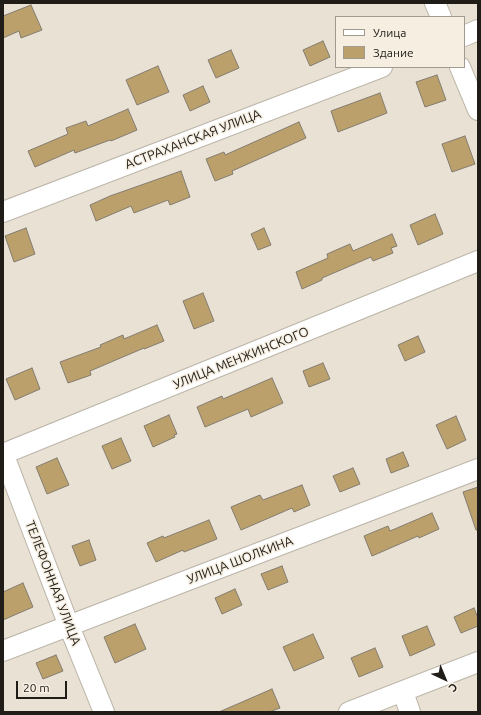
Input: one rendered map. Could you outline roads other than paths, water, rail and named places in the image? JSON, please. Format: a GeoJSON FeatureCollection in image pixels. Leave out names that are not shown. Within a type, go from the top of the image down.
{"type":"FeatureCollection","features":[{"type":"Feature","properties":{"kind":"street"},"geometry":{"type":"LineString","coordinates":[[436,3],[441,16]]}},
{"type":"Feature","properties":{"kind":"street"},"geometry":{"type":"LineString","coordinates":[[465,36],[478,30]]}},
{"type":"Feature","properties":{"kind":"street","name":"АСТРАХАНСКАЯ УЛИЦА"},"geometry":{"type":"LineString","coordinates":[[3,212],[379,68]]}},
{"type":"Feature","properties":{"kind":"street"},"geometry":{"type":"LineString","coordinates":[[460,68],[478,110]]}},
{"type":"Feature","properties":{"kind":"street","name":"УЛИЦА МЕНЖИНСКОГО"},"geometry":{"type":"LineString","coordinates":[[3,454],[478,261]]}},
{"type":"Feature","properties":{"kind":"street","name":"ТЕЛЕФОННАЯ УЛИЦА"},"geometry":{"type":"LineString","coordinates":[[3,454],[69,626],[104,712]]}},
{"type":"Feature","properties":{"kind":"street","name":"УЛИЦА ШОЛКИНА"},"geometry":{"type":"LineString","coordinates":[[3,652],[478,469]]}},
{"type":"Feature","properties":{"kind":"street"},"geometry":{"type":"LineString","coordinates":[[349,712],[478,662]]}},
{"type":"Feature","properties":{"kind":"street"},"geometry":{"type":"LineString","coordinates":[[403,692],[410,712]]}}]}
